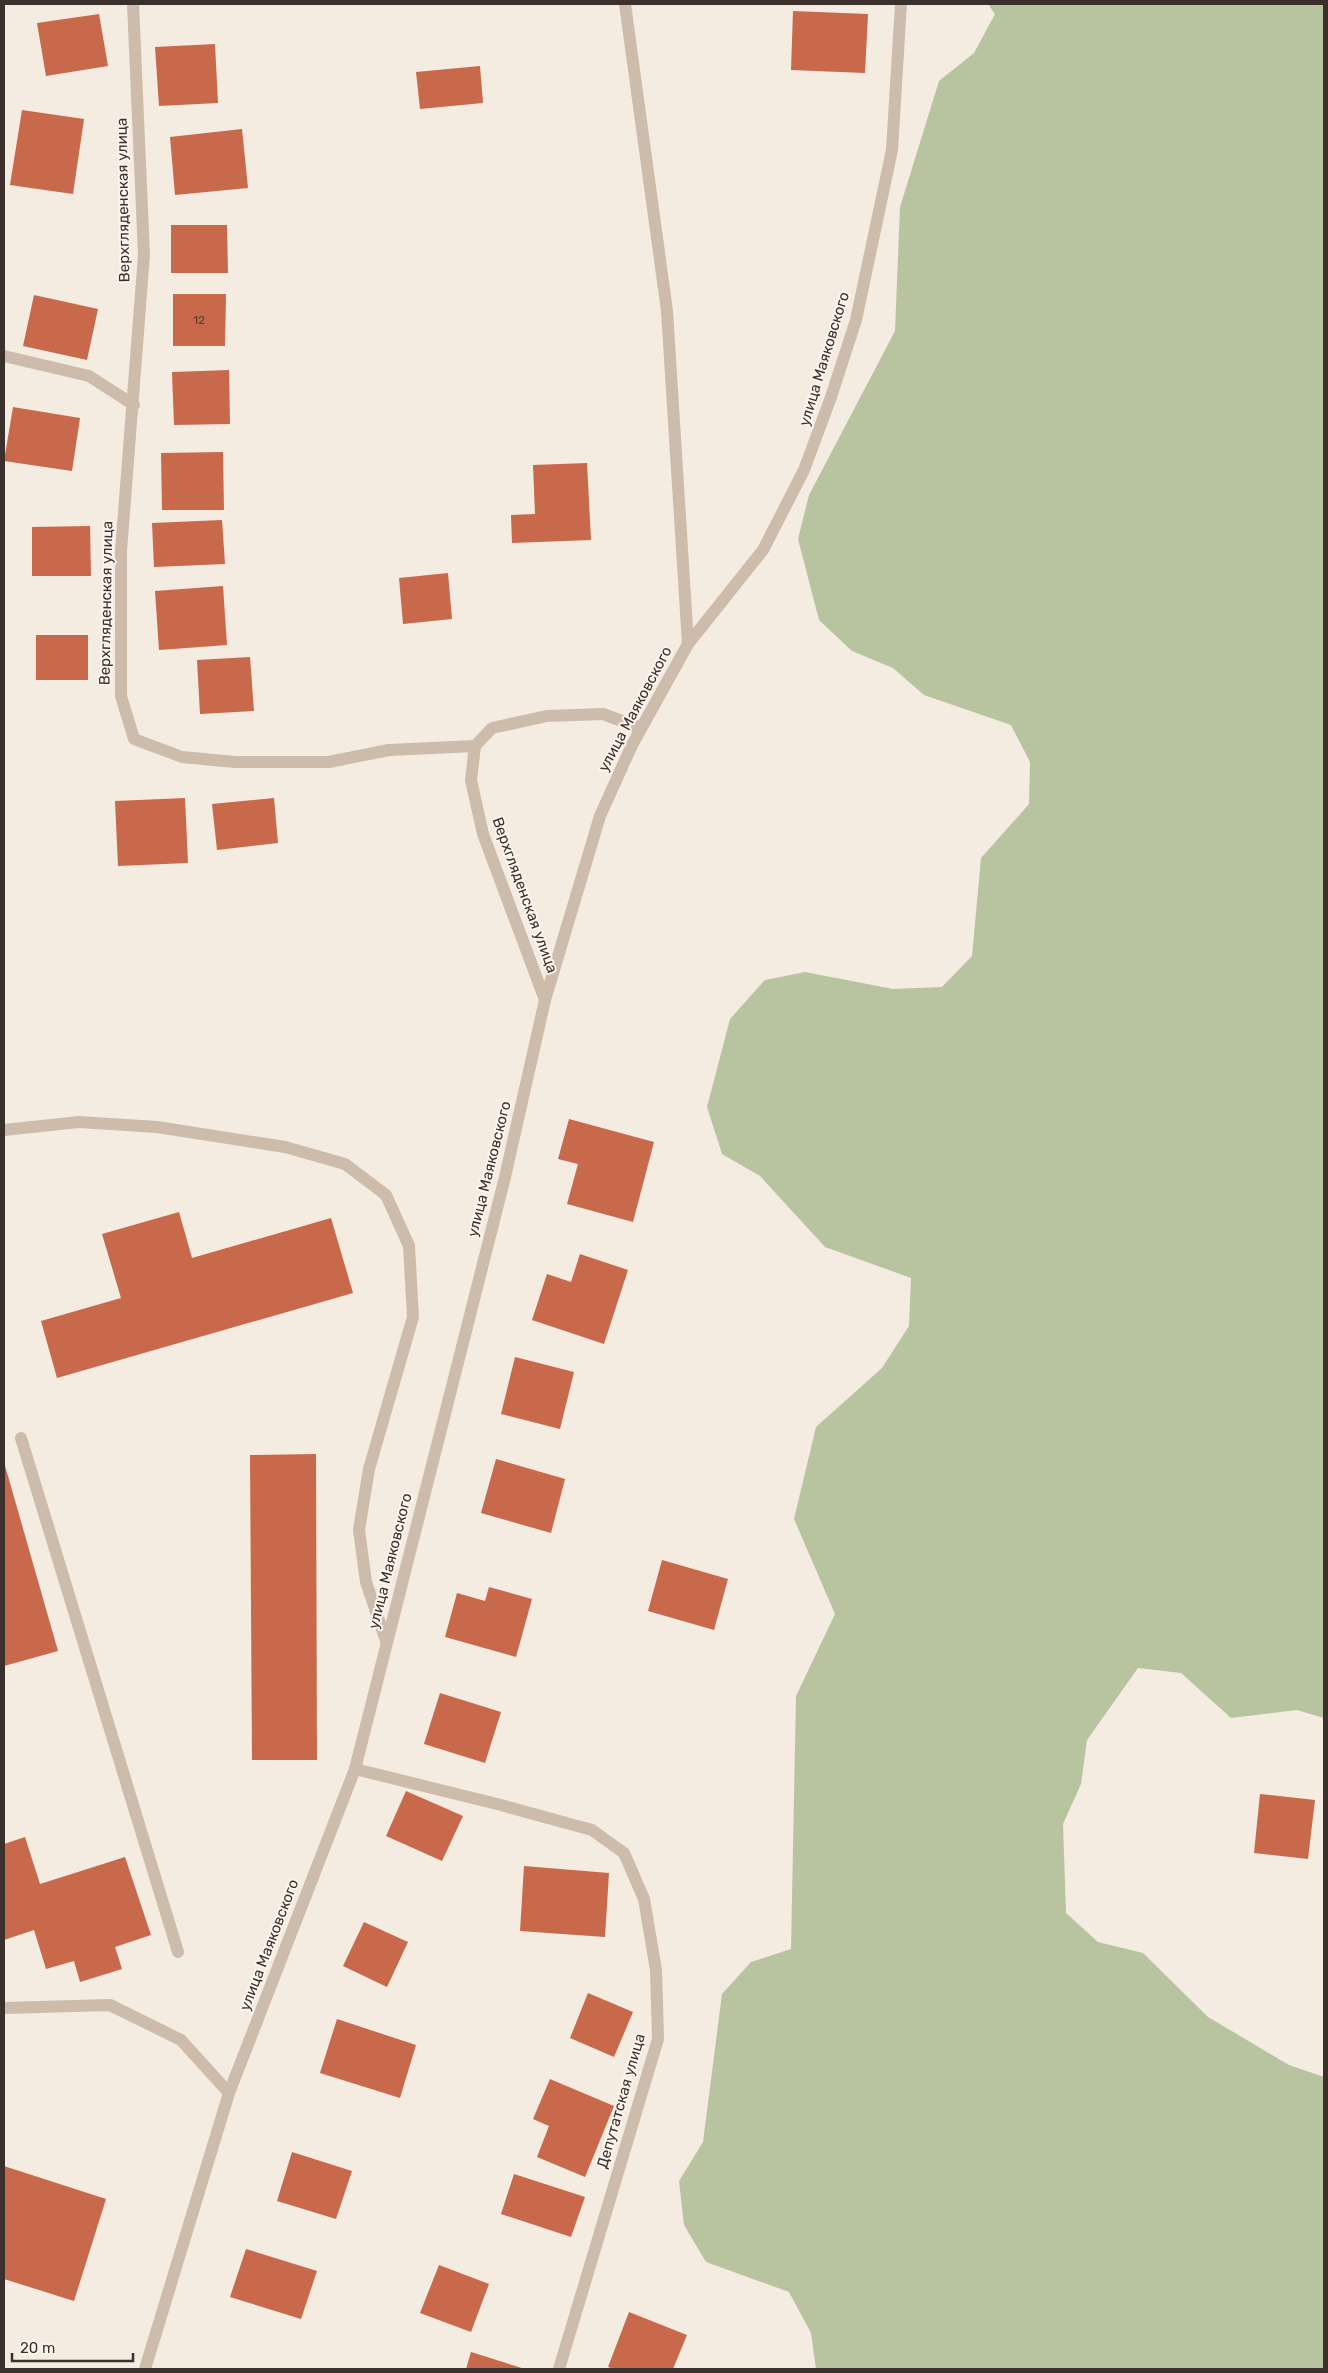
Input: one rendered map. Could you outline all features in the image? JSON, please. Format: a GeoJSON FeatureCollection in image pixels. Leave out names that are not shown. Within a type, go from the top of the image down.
{"type":"FeatureCollection","features":[{"type":"Feature","properties":{"kind":"street","name":"Верхгляденская улица"},"geometry":{"type":"LineString","coordinates":[[133,4],[144,255],[134,405],[121,551],[121,696],[134,739],[182,757],[235,762],[329,762],[389,750],[475,746],[471,780],[483,834],[545,1000]]}},
{"type":"Feature","properties":{"kind":"street"},"geometry":{"type":"LineString","coordinates":[[625,4],[667,311],[688,644]]}},
{"type":"Feature","properties":{"kind":"street","name":"улица Маяковского"},"geometry":{"type":"LineString","coordinates":[[145,2369],[229,2093],[355,1769],[505,1177],[545,1000],[600,816],[641,728],[688,644],[763,550],[804,470],[831,397],[856,320],[892,150],[901,4]]}},
{"type":"Feature","properties":{"kind":"street"},"geometry":{"type":"LineString","coordinates":[[4,356],[88,376],[134,405]]}},
{"type":"Feature","properties":{"kind":"street"},"geometry":{"type":"LineString","coordinates":[[475,746],[492,728],[548,716],[603,714],[641,728]]}},
{"type":"Feature","properties":{"kind":"street"},"geometry":{"type":"LineString","coordinates":[[4,1130],[79,1122],[157,1127],[285,1147],[345,1164],[386,1195],[409,1246],[413,1317],[369,1469],[359,1530],[366,1582],[386,1641]]}},
{"type":"Feature","properties":{"kind":"street"},"geometry":{"type":"LineString","coordinates":[[21,1438],[178,1952]]}},
{"type":"Feature","properties":{"kind":"street","name":"Депутатская улица"},"geometry":{"type":"LineString","coordinates":[[355,1769],[501,1805],[592,1830],[624,1853],[644,1899],[656,1970],[658,2040],[559,2369]]}},
{"type":"Feature","properties":{"kind":"street"},"geometry":{"type":"LineString","coordinates":[[4,2008],[110,2005],[181,2040],[229,2093]]}},
{"type":"Feature","properties":{"kind":"green space"},"geometry":{"type":"Polygon","coordinates":[[[988,4],[1324,4],[1324,1718],[1297,1710],[1231,1718],[1181,1673],[1138,1668],[1087,1740],[1081,1784],[1063,1824],[1066,1913],[1098,1942],[1143,1953],[1208,2017],[1289,2065],[1324,2077],[1324,2369],[816,2369],[811,2333],[789,2292],[706,2262],[684,2225],[679,2181],[703,2142],[722,1994],[751,1962],[791,1949],[796,1696],[835,1614],[794,1519],[816,1427],[882,1368],[909,1326],[911,1278],[825,1247],[760,1176],[722,1154],[707,1107],[730,1019],[765,980],[805,972],[893,989],[942,987],[972,956],[981,858],[1029,804],[1030,762],[1011,725],[924,695],[893,668],[852,651],[819,620],[798,539],[809,495],[895,331],[900,207],[939,81],[974,53],[995,14],[988,4]]]}},
{"type":"Feature","properties":{"kind":"building"},"geometry":{"type":"Polygon","coordinates":[[[793,11],[868,14],[865,73],[791,70],[793,11]]]}},
{"type":"Feature","properties":{"kind":"building"},"geometry":{"type":"Polygon","coordinates":[[[99,14],[108,66],[46,76],[37,23],[99,14]]]}},
{"type":"Feature","properties":{"kind":"building"},"geometry":{"type":"Polygon","coordinates":[[[215,44],[218,103],[159,106],[155,47],[215,44]]]}},
{"type":"Feature","properties":{"kind":"building"},"geometry":{"type":"Polygon","coordinates":[[[480,66],[483,103],[420,109],[416,72],[480,66]]]}},
{"type":"Feature","properties":{"kind":"building"},"geometry":{"type":"Polygon","coordinates":[[[22,110],[84,119],[73,194],[10,185],[22,110]]]}},
{"type":"Feature","properties":{"kind":"building"},"geometry":{"type":"Polygon","coordinates":[[[242,129],[248,188],[175,195],[170,137],[242,129]]]}},
{"type":"Feature","properties":{"kind":"building"},"geometry":{"type":"Polygon","coordinates":[[[171,225],[227,225],[228,273],[171,273],[171,225]]]}},
{"type":"Feature","properties":{"kind":"building"},"geometry":{"type":"Polygon","coordinates":[[[173,294],[226,294],[225,346],[173,346],[173,294]]]}},
{"type":"Feature","properties":{"kind":"building"},"geometry":{"type":"Polygon","coordinates":[[[34,295],[98,309],[87,360],[23,346],[34,295]]]}},
{"type":"Feature","properties":{"kind":"building"},"geometry":{"type":"Polygon","coordinates":[[[229,370],[230,424],[174,425],[172,372],[229,370]]]}},
{"type":"Feature","properties":{"kind":"building"},"geometry":{"type":"Polygon","coordinates":[[[13,407],[80,418],[72,471],[4,461],[13,407]]]}},
{"type":"Feature","properties":{"kind":"building"},"geometry":{"type":"Polygon","coordinates":[[[223,452],[224,510],[162,510],[161,453],[223,452]]]}},
{"type":"Feature","properties":{"kind":"building"},"geometry":{"type":"Polygon","coordinates":[[[587,463],[591,540],[512,543],[511,515],[535,514],[533,465],[587,463]]]}},
{"type":"Feature","properties":{"kind":"building"},"geometry":{"type":"Polygon","coordinates":[[[222,520],[225,564],[154,567],[152,523],[222,520]]]}},
{"type":"Feature","properties":{"kind":"building"},"geometry":{"type":"Polygon","coordinates":[[[90,526],[91,576],[32,576],[32,527],[90,526]]]}},
{"type":"Feature","properties":{"kind":"building"},"geometry":{"type":"Polygon","coordinates":[[[448,573],[452,619],[403,624],[399,578],[448,573]]]}},
{"type":"Feature","properties":{"kind":"building"},"geometry":{"type":"Polygon","coordinates":[[[223,586],[227,645],[159,650],[155,591],[223,586]]]}},
{"type":"Feature","properties":{"kind":"building"},"geometry":{"type":"Polygon","coordinates":[[[36,635],[88,635],[88,680],[36,680],[36,635]]]}},
{"type":"Feature","properties":{"kind":"building"},"geometry":{"type":"Polygon","coordinates":[[[250,657],[254,711],[200,714],[197,660],[250,657]]]}},
{"type":"Feature","properties":{"kind":"building"},"geometry":{"type":"Polygon","coordinates":[[[185,798],[188,863],[118,866],[115,801],[185,798]]]}},
{"type":"Feature","properties":{"kind":"building"},"geometry":{"type":"Polygon","coordinates":[[[274,798],[278,843],[217,850],[212,804],[274,798]]]}},
{"type":"Feature","properties":{"kind":"building"},"geometry":{"type":"Polygon","coordinates":[[[569,1119],[654,1142],[633,1222],[567,1204],[578,1164],[558,1159],[569,1119]]]}},
{"type":"Feature","properties":{"kind":"building"},"geometry":{"type":"Polygon","coordinates":[[[179,1212],[192,1258],[331,1218],[353,1293],[57,1378],[41,1321],[121,1298],[102,1234],[179,1212]]]}},
{"type":"Feature","properties":{"kind":"building"},"geometry":{"type":"Polygon","coordinates":[[[580,1254],[628,1270],[604,1344],[532,1320],[547,1274],[571,1282],[580,1254]]]}},
{"type":"Feature","properties":{"kind":"building"},"geometry":{"type":"Polygon","coordinates":[[[515,1357],[574,1372],[560,1429],[501,1414],[515,1357]]]}},
{"type":"Feature","properties":{"kind":"building"},"geometry":{"type":"Polygon","coordinates":[[[316,1454],[317,1760],[252,1760],[250,1455],[316,1454]]]}},
{"type":"Feature","properties":{"kind":"building"},"geometry":{"type":"Polygon","coordinates":[[[496,1459],[565,1479],[551,1533],[481,1513],[496,1459]]]}},
{"type":"Feature","properties":{"kind":"building"},"geometry":{"type":"Polygon","coordinates":[[[4,1462],[58,1651],[4,1666],[4,1462]]]}},
{"type":"Feature","properties":{"kind":"building"},"geometry":{"type":"Polygon","coordinates":[[[662,1560],[728,1579],[714,1630],[648,1611],[662,1560]]]}},
{"type":"Feature","properties":{"kind":"building"},"geometry":{"type":"Polygon","coordinates":[[[489,1587],[532,1599],[516,1657],[445,1637],[457,1593],[485,1601],[489,1587]]]}},
{"type":"Feature","properties":{"kind":"building"},"geometry":{"type":"Polygon","coordinates":[[[440,1693],[501,1712],[485,1763],[424,1744],[440,1693]]]}},
{"type":"Feature","properties":{"kind":"building"},"geometry":{"type":"Polygon","coordinates":[[[406,1791],[463,1816],[442,1861],[386,1836],[406,1791]]]}},
{"type":"Feature","properties":{"kind":"building"},"geometry":{"type":"Polygon","coordinates":[[[1260,1794],[1315,1800],[1308,1859],[1254,1853],[1260,1794]]]}},
{"type":"Feature","properties":{"kind":"building"},"geometry":{"type":"Polygon","coordinates":[[[25,1837],[40,1884],[125,1857],[151,1935],[115,1947],[122,1969],[80,1982],[74,1961],[46,1969],[34,1930],[4,1940],[4,1844],[25,1837]]]}},
{"type":"Feature","properties":{"kind":"building"},"geometry":{"type":"Polygon","coordinates":[[[524,1866],[609,1873],[605,1937],[520,1931],[524,1866]]]}},
{"type":"Feature","properties":{"kind":"building"},"geometry":{"type":"Polygon","coordinates":[[[364,1922],[408,1942],[387,1987],[343,1966],[364,1922]]]}},
{"type":"Feature","properties":{"kind":"building"},"geometry":{"type":"Polygon","coordinates":[[[588,1993],[633,2012],[614,2057],[570,2038],[588,1993]]]}},
{"type":"Feature","properties":{"kind":"building"},"geometry":{"type":"Polygon","coordinates":[[[337,2019],[416,2045],[400,2098],[320,2073],[337,2019]]]}},
{"type":"Feature","properties":{"kind":"building"},"geometry":{"type":"Polygon","coordinates":[[[550,2079],[614,2106],[585,2177],[537,2157],[549,2126],[533,2119],[550,2079]]]}},
{"type":"Feature","properties":{"kind":"building"},"geometry":{"type":"Polygon","coordinates":[[[292,2152],[352,2171],[336,2219],[277,2201],[292,2152]]]}},
{"type":"Feature","properties":{"kind":"building"},"geometry":{"type":"Polygon","coordinates":[[[4,2166],[106,2199],[74,2301],[4,2279],[4,2166]]]}},
{"type":"Feature","properties":{"kind":"building"},"geometry":{"type":"Polygon","coordinates":[[[514,2174],[585,2197],[571,2237],[501,2214],[514,2174]]]}},
{"type":"Feature","properties":{"kind":"building"},"geometry":{"type":"Polygon","coordinates":[[[246,2249],[317,2271],[301,2319],[230,2297],[246,2249]]]}},
{"type":"Feature","properties":{"kind":"building"},"geometry":{"type":"Polygon","coordinates":[[[439,2265],[489,2284],[471,2332],[420,2313],[439,2265]]]}},
{"type":"Feature","properties":{"kind":"building"},"geometry":{"type":"Polygon","coordinates":[[[629,2312],[687,2335],[673,2369],[614,2369],[608,2367],[629,2312]]]}},
{"type":"Feature","properties":{"kind":"building"},"geometry":{"type":"Polygon","coordinates":[[[471,2352],[525,2369],[466,2369],[471,2352]]]}}]}
